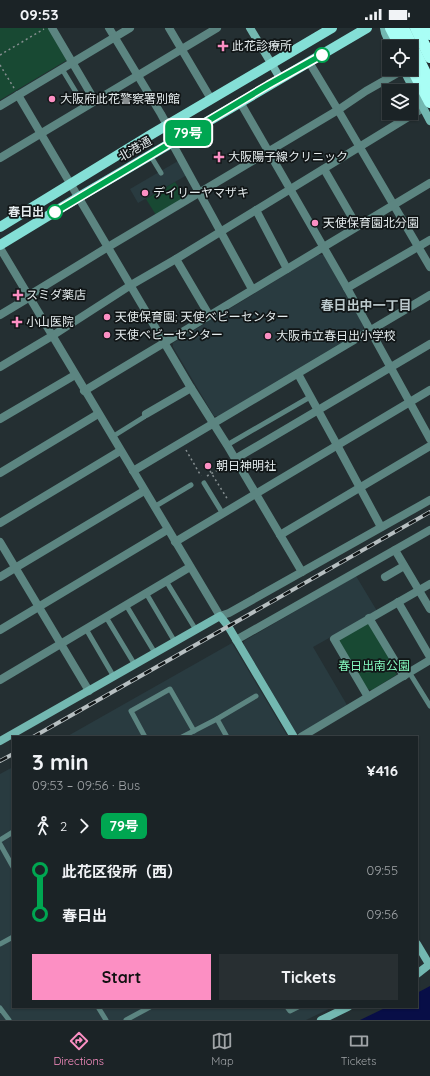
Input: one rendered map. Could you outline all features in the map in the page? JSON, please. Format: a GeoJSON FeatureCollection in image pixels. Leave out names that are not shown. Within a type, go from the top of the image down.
{"type":"FeatureCollection","features":[{"type":"Feature","properties":{"kind":"highway"},"geometry":{"type":"LineString","coordinates":[[391,28],[397,40]]}},
{"type":"Feature","properties":{"kind":"highway"},"geometry":{"type":"LineString","coordinates":[[403,28],[430,82]]}},
{"type":"Feature","properties":{"kind":"highway"},"geometry":{"type":"LineString","coordinates":[[416,28],[430,57]]}},
{"type":"Feature","properties":{"kind":"highway"},"geometry":{"type":"LineString","coordinates":[[411,76],[427,105]]}},
{"type":"Feature","properties":{"kind":"main road","name":"北港通"},"geometry":{"type":"LineString","coordinates":[[0,227],[167,125],[332,28]]}},
{"type":"Feature","properties":{"kind":"main road","name":"北港通"},"geometry":{"type":"LineString","coordinates":[[0,245],[366,28]]}},
{"type":"Feature","properties":{"kind":"street"},"geometry":{"type":"LineString","coordinates":[[52,28],[74,62],[96,101]]}},
{"type":"Feature","properties":{"kind":"street"},"geometry":{"type":"LineString","coordinates":[[109,28],[167,125],[172,143],[181,164],[199,192],[252,290]]}},
{"type":"Feature","properties":{"kind":"street"},"geometry":{"type":"LineString","coordinates":[[0,106],[17,93],[62,69],[130,28]]}},
{"type":"Feature","properties":{"kind":"street"},"geometry":{"type":"LineString","coordinates":[[169,28],[211,99]]}},
{"type":"Feature","properties":{"kind":"street"},"geometry":{"type":"LineString","coordinates":[[0,158],[216,28]]}},
{"type":"Feature","properties":{"kind":"street"},"geometry":{"type":"LineString","coordinates":[[250,28],[280,78]]}},
{"type":"Feature","properties":{"kind":"street"},"geometry":{"type":"LineString","coordinates":[[384,28],[388,40]]}},
{"type":"Feature","properties":{"kind":"street"},"geometry":{"type":"LineString","coordinates":[[309,62],[430,267]]}},
{"type":"Feature","properties":{"kind":"street"},"geometry":{"type":"LineString","coordinates":[[0,315],[108,247],[338,110],[392,76]]}},
{"type":"Feature","properties":{"kind":"street"},"geometry":{"type":"LineString","coordinates":[[17,93],[166,343],[191,388],[227,445],[302,572]]}},
{"type":"Feature","properties":{"kind":"street"},"geometry":{"type":"LineString","coordinates":[[240,102],[347,288],[430,438]]}},
{"type":"Feature","properties":{"kind":"street"},"geometry":{"type":"LineString","coordinates":[[0,367],[52,336],[130,284],[176,259],[427,105],[430,121]]}},
{"type":"Feature","properties":{"kind":"street"},"geometry":{"type":"LineString","coordinates":[[324,169],[357,226]]}},
{"type":"Feature","properties":{"kind":"street"},"geometry":{"type":"LineString","coordinates":[[84,391],[430,183]]}},
{"type":"Feature","properties":{"kind":"street"},"geometry":{"type":"LineString","coordinates":[[256,210],[287,269]]}},
{"type":"Feature","properties":{"kind":"street"},"geometry":{"type":"LineString","coordinates":[[347,288],[430,240]]}},
{"type":"Feature","properties":{"kind":"street"},"geometry":{"type":"LineString","coordinates":[[0,248],[167,530],[220,616],[228,626],[293,736]]}},
{"type":"Feature","properties":{"kind":"street"},"geometry":{"type":"LineString","coordinates":[[176,259],[210,315]]}},
{"type":"Feature","properties":{"kind":"street"},"geometry":{"type":"LineString","coordinates":[[133,471],[430,295]]}},
{"type":"Feature","properties":{"kind":"street"},"geometry":{"type":"LineString","coordinates":[[235,459],[430,344]]}},
{"type":"Feature","properties":{"kind":"street"},"geometry":{"type":"LineString","coordinates":[[298,374],[381,527]]}},
{"type":"Feature","properties":{"kind":"street"},"geometry":{"type":"LineString","coordinates":[[0,419],[75,375]]}},
{"type":"Feature","properties":{"kind":"street"},"geometry":{"type":"LineString","coordinates":[[146,414],[191,388]]}},
{"type":"Feature","properties":{"kind":"street"},"geometry":{"type":"LineString","coordinates":[[175,542],[430,390]]}},
{"type":"Feature","properties":{"kind":"street"},"geometry":{"type":"LineString","coordinates":[[0,473],[98,414]]}},
{"type":"Feature","properties":{"kind":"street"},"geometry":{"type":"LineString","coordinates":[[280,535],[430,446]]}},
{"type":"Feature","properties":{"kind":"street"},"geometry":{"type":"LineString","coordinates":[[0,523],[120,451]]}},
{"type":"Feature","properties":{"kind":"street"},"geometry":{"type":"LineString","coordinates":[[0,577],[144,491]]}},
{"type":"Feature","properties":{"kind":"street"},"geometry":{"type":"LineString","coordinates":[[0,741],[220,616],[229,613],[430,500]]}},
{"type":"Feature","properties":{"kind":"street"},"geometry":{"type":"LineString","coordinates":[[0,630],[167,530]]}},
{"type":"Feature","properties":{"kind":"street"},"geometry":{"type":"LineString","coordinates":[[236,640],[430,530]]}},
{"type":"Feature","properties":{"kind":"street"},"geometry":{"type":"LineString","coordinates":[[0,542],[89,691]]}},
{"type":"Feature","properties":{"kind":"street"},"geometry":{"type":"LineString","coordinates":[[395,550],[430,609]]}},
{"type":"Feature","properties":{"kind":"street"},"geometry":{"type":"LineString","coordinates":[[385,577],[404,566]]}},
{"type":"Feature","properties":{"kind":"street"},"geometry":{"type":"LineString","coordinates":[[0,680],[190,567]]}},
{"type":"Feature","properties":{"kind":"street"},"geometry":{"type":"LineString","coordinates":[[368,697],[334,639],[430,584]]}},
{"type":"Feature","properties":{"kind":"street"},"geometry":{"type":"LineString","coordinates":[[398,602],[430,657]]}},
{"type":"Feature","properties":{"kind":"street"},"geometry":{"type":"LineString","coordinates":[[369,618],[406,674]]}},
{"type":"Feature","properties":{"kind":"street"},"geometry":{"type":"LineString","coordinates":[[303,736],[430,660]]}},
{"type":"Feature","properties":{"kind":"street"},"geometry":{"type":"LineString","coordinates":[[418,946],[430,964],[418,974]]}},
{"type":"Feature","properties":{"kind":"street"},"geometry":{"type":"LineString","coordinates":[[321,1020],[346,1008]]}},
{"type":"Feature","properties":{"kind":"lane"},"geometry":{"type":"LineString","coordinates":[[62,69],[85,107]]}},
{"type":"Feature","properties":{"kind":"lane"},"geometry":{"type":"LineString","coordinates":[[150,156],[161,173]]}},
{"type":"Feature","properties":{"kind":"lane"},"geometry":{"type":"LineString","coordinates":[[227,445],[310,397]]}},
{"type":"Feature","properties":{"kind":"lane"},"geometry":{"type":"LineString","coordinates":[[112,437],[144,417],[146,414]]}},
{"type":"Feature","properties":{"kind":"lane"},"geometry":{"type":"LineString","coordinates":[[204,483],[223,514]]}},
{"type":"Feature","properties":{"kind":"lane"},"geometry":{"type":"LineString","coordinates":[[154,507],[191,485]]}},
{"type":"Feature","properties":{"kind":"lane"},"geometry":{"type":"LineString","coordinates":[[166,581],[196,630]]}},
{"type":"Feature","properties":{"kind":"lane"},"geometry":{"type":"LineString","coordinates":[[146,593],[175,642]]}},
{"type":"Feature","properties":{"kind":"lane"},"geometry":{"type":"LineString","coordinates":[[126,605],[155,653]]}},
{"type":"Feature","properties":{"kind":"lane"},"geometry":{"type":"LineString","coordinates":[[106,617],[134,665]]}},
{"type":"Feature","properties":{"kind":"lane"},"geometry":{"type":"LineString","coordinates":[[86,629],[114,677]]}},
{"type":"Feature","properties":{"kind":"lane"},"geometry":{"type":"LineString","coordinates":[[406,674],[430,706]]}},
{"type":"Feature","properties":{"kind":"lane"},"geometry":{"type":"LineString","coordinates":[[144,736],[131,711],[170,688],[194,731]]}},
{"type":"Feature","properties":{"kind":"lane"},"geometry":{"type":"LineString","coordinates":[[184,736],[256,696]]}},
{"type":"Feature","properties":{"kind":"lane"},"geometry":{"type":"LineString","coordinates":[[217,719],[226,736]]}},
{"type":"Feature","properties":{"kind":"lane"},"geometry":{"type":"LineString","coordinates":[[0,840],[12,833]]}},
{"type":"Feature","properties":{"kind":"lane"},"geometry":{"type":"LineString","coordinates":[[0,844],[12,864]]}},
{"type":"Feature","properties":{"kind":"lane"},"geometry":{"type":"LineString","coordinates":[[0,944],[12,938]]}},
{"type":"Feature","properties":{"kind":"lane"},"geometry":{"type":"LineString","coordinates":[[0,1008],[9,1020]]}},
{"type":"Feature","properties":{"kind":"lane"},"geometry":{"type":"LineString","coordinates":[[99,1008],[106,1020]]}},
{"type":"Feature","properties":{"kind":"lane"},"geometry":{"type":"LineString","coordinates":[[126,1020],[148,1008]]}},
{"type":"Feature","properties":{"kind":"lane"},"geometry":{"type":"LineString","coordinates":[[288,1008],[290,1011],[296,1008]]}},
{"type":"Feature","properties":{"kind":"path"},"geometry":{"type":"LineString","coordinates":[[0,55],[45,28]]}},
{"type":"Feature","properties":{"kind":"path"},"geometry":{"type":"LineString","coordinates":[[0,65],[17,93]]}},
{"type":"Feature","properties":{"kind":"path"},"geometry":{"type":"LineString","coordinates":[[182,443],[203,479],[211,472],[235,459]]}},
{"type":"Feature","properties":{"kind":"path"},"geometry":{"type":"LineString","coordinates":[[211,472],[232,508]]}},
{"type":"Feature","properties":{"kind":"shaded area"},"geometry":{"type":"Polygon","coordinates":[[[178,161],[187,175],[138,203],[130,189],[178,161]]]}},
{"type":"Feature","properties":{"kind":"shaded area","name":"大阪市立春日出小学校"},"geometry":{"type":"Polygon","coordinates":[[[318,255],[324,255],[363,325],[363,330],[219,416],[214,416],[173,347],[173,343],[318,255]]]}},
{"type":"Feature","properties":{"kind":"shaded area"},"geometry":{"type":"Polygon","coordinates":[[[356,576],[377,611],[313,647],[347,705],[300,734],[296,733],[244,645],[244,641],[356,576]]]}},
{"type":"Feature","properties":{"kind":"shaded area"},"geometry":{"type":"Polygon","coordinates":[[[232,643],[287,736],[68,736],[232,643]]]}},
{"type":"Feature","properties":{"kind":"shaded area"},"geometry":{"type":"Polygon","coordinates":[[[12,768],[12,1008],[331,1008],[306,1020],[0,1020],[0,774],[12,768]]]}},
{"type":"Feature","properties":{"kind":"shaded area"},"geometry":{"type":"Polygon","coordinates":[[[430,986],[430,1020],[360,1020],[385,1008],[418,1008],[418,992],[430,986]]]}},
{"type":"Feature","properties":{"kind":"green space"},"geometry":{"type":"Polygon","coordinates":[[[0,28],[50,28],[67,60],[0,100],[0,28]]]}},
{"type":"Feature","properties":{"kind":"green space"},"geometry":{"type":"Polygon","coordinates":[[[175,182],[185,197],[156,215],[146,199],[175,182]]]}},
{"type":"Feature","properties":{"kind":"green space","name":"春日出南公園"},"geometry":{"type":"Polygon","coordinates":[[[368,623],[397,671],[396,675],[372,690],[366,689],[339,640],[368,623]]]}},
{"type":"Feature","properties":{"kind":"railway"},"geometry":{"type":"LineString","coordinates":[[35,736],[430,512]]}},
{"type":"Feature","properties":{"kind":"railway"},"geometry":{"type":"LineString","coordinates":[[0,761],[12,755]]}},
{"type":"Feature","properties":{"kind":"bus line","name":"79号"},"geometry":{"type":"LineString","coordinates":[[55,212],[268,85],[322,55]]}},
{"type":"Feature","properties":{"kind":"place","name":"此花診療所"},"geometry":{"type":"Point","coordinates":[223,46]}},
{"type":"Feature","properties":{"kind":"place","name":"大阪府此花警察署別館"},"geometry":{"type":"Point","coordinates":[52,99]}},
{"type":"Feature","properties":{"kind":"place","name":"大阪陽子線クリニック"},"geometry":{"type":"Point","coordinates":[219,157]}},
{"type":"Feature","properties":{"kind":"place","name":"デイリーヤマザキ"},"geometry":{"type":"Point","coordinates":[145,193]}},
{"type":"Feature","properties":{"kind":"place","name":"春日出"},"geometry":{"type":"Point","coordinates":[55,212]}},
{"type":"Feature","properties":{"kind":"place","name":"天使保育園北分園"},"geometry":{"type":"Point","coordinates":[315,223]}},
{"type":"Feature","properties":{"kind":"place","name":"スミダ薬店"},"geometry":{"type":"Point","coordinates":[18,295]}},
{"type":"Feature","properties":{"kind":"place","name":"天使保育園; 天使ベビーセンター"},"geometry":{"type":"Point","coordinates":[107,317]}},
{"type":"Feature","properties":{"kind":"place","name":"小山医院"},"geometry":{"type":"Point","coordinates":[17,322]}},
{"type":"Feature","properties":{"kind":"place","name":"天使ベビーセンター"},"geometry":{"type":"Point","coordinates":[107,335]}},
{"type":"Feature","properties":{"kind":"place","name":"大阪市立春日出小学校"},"geometry":{"type":"Point","coordinates":[268,336]}},
{"type":"Feature","properties":{"kind":"place","name":"朝日神明社"},"geometry":{"type":"Point","coordinates":[208,466]}},
{"type":"Feature","properties":{"kind":"district","name":"春日出中一丁目"},"geometry":{"type":"Point","coordinates":[366,305]}}]}
